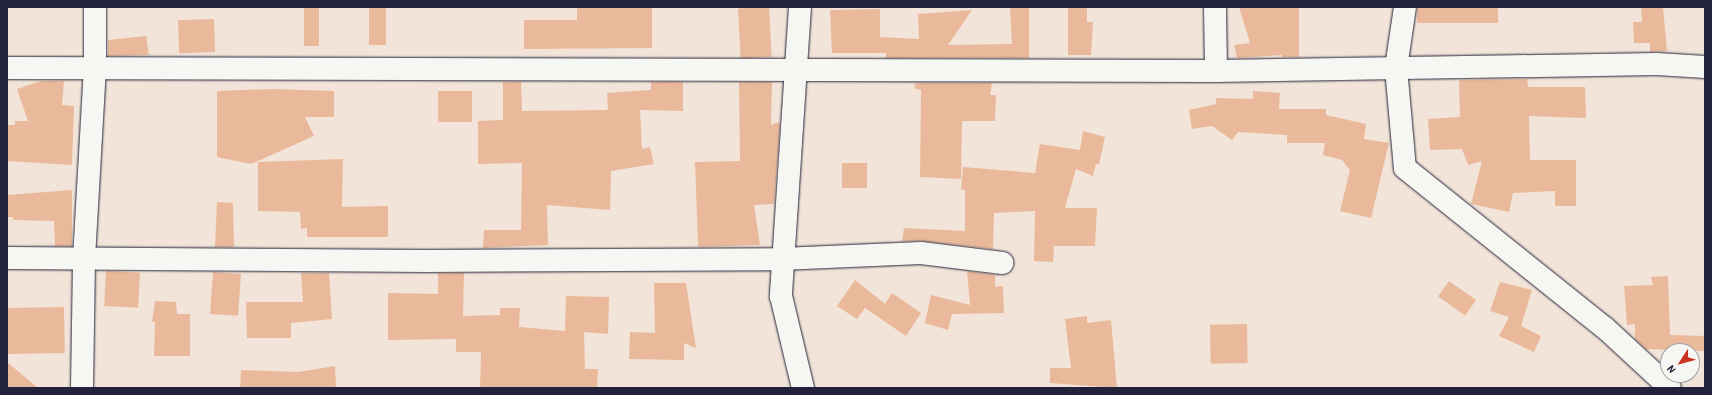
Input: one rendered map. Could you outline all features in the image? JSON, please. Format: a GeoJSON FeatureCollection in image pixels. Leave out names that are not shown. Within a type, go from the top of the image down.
{"type":"FeatureCollection","features":[{"type":"Feature","properties":{"kind":"street"},"geometry":{"type":"LineString","coordinates":[[82,388],[84,258],[95,68],[95,7]]}},
{"type":"Feature","properties":{"kind":"street"},"geometry":{"type":"LineString","coordinates":[[800,7],[797,71],[781,259],[781,296],[803,388]]}},
{"type":"Feature","properties":{"kind":"street"},"geometry":{"type":"LineString","coordinates":[[1215,7],[1216,71]]}},
{"type":"Feature","properties":{"kind":"street"},"geometry":{"type":"LineString","coordinates":[[1405,7],[1396,68],[1406,168],[1605,328],[1670,388]]}},
{"type":"Feature","properties":{"kind":"street"},"geometry":{"type":"LineString","coordinates":[[7,68],[1216,71],[1657,64],[1705,67]]}},
{"type":"Feature","properties":{"kind":"street"},"geometry":{"type":"LineString","coordinates":[[7,258],[426,261],[781,259],[921,253],[1002,263]]}},
{"type":"Feature","properties":{"kind":"building"},"geometry":{"type":"Polygon","coordinates":[[[304,7],[319,7],[319,46],[304,46],[304,7]]]}},
{"type":"Feature","properties":{"kind":"building"},"geometry":{"type":"Polygon","coordinates":[[[369,7],[386,7],[386,45],[369,45],[369,7]]]}},
{"type":"Feature","properties":{"kind":"building"},"geometry":{"type":"Polygon","coordinates":[[[577,7],[652,7],[652,48],[524,49],[524,20],[577,20],[577,7]]]}},
{"type":"Feature","properties":{"kind":"building"},"geometry":{"type":"Polygon","coordinates":[[[769,7],[772,57],[741,59],[738,9],[769,7]]]}},
{"type":"Feature","properties":{"kind":"building"},"geometry":{"type":"Polygon","coordinates":[[[1010,7],[1029,7],[1029,58],[886,58],[886,53],[832,53],[830,10],[880,9],[880,37],[919,39],[918,14],[972,10],[948,45],[1012,44],[1010,7]]]}},
{"type":"Feature","properties":{"kind":"building"},"geometry":{"type":"Polygon","coordinates":[[[1068,7],[1087,7],[1087,22],[1093,22],[1091,55],[1068,55],[1068,7]]]}},
{"type":"Feature","properties":{"kind":"building"},"geometry":{"type":"Polygon","coordinates":[[[1239,7],[1299,7],[1299,57],[1282,57],[1282,55],[1237,58],[1234,45],[1250,43],[1239,7]]]}},
{"type":"Feature","properties":{"kind":"building"},"geometry":{"type":"Polygon","coordinates":[[[1417,7],[1498,7],[1498,23],[1417,23],[1417,7]]]}},
{"type":"Feature","properties":{"kind":"building"},"geometry":{"type":"Polygon","coordinates":[[[1641,7],[1663,7],[1667,51],[1650,52],[1650,43],[1634,43],[1633,22],[1642,22],[1641,7]]]}},
{"type":"Feature","properties":{"kind":"building"},"geometry":{"type":"Polygon","coordinates":[[[214,19],[215,52],[179,53],[178,20],[214,19]]]}},
{"type":"Feature","properties":{"kind":"building"},"geometry":{"type":"Polygon","coordinates":[[[146,36],[149,55],[108,56],[108,40],[146,36]]]}},
{"type":"Feature","properties":{"kind":"building"},"geometry":{"type":"Polygon","coordinates":[[[1527,79],[1528,87],[1585,87],[1586,118],[1529,116],[1530,160],[1576,160],[1576,206],[1555,206],[1555,191],[1513,193],[1509,212],[1471,204],[1482,161],[1468,165],[1462,149],[1430,150],[1428,119],[1460,117],[1459,80],[1527,79]]]}},
{"type":"Feature","properties":{"kind":"building"},"geometry":{"type":"Polygon","coordinates":[[[41,81],[64,81],[62,105],[74,106],[72,165],[7,161],[7,125],[15,125],[15,121],[28,121],[17,89],[41,81]]]}},
{"type":"Feature","properties":{"kind":"building"},"geometry":{"type":"Polygon","coordinates":[[[503,82],[521,82],[522,111],[608,110],[607,93],[651,90],[651,82],[683,82],[683,111],[640,110],[642,149],[650,147],[654,164],[611,171],[610,210],[547,205],[548,245],[483,248],[484,230],[521,230],[522,163],[478,164],[478,121],[503,120],[503,82]]]}},
{"type":"Feature","properties":{"kind":"building"},"geometry":{"type":"Polygon","coordinates":[[[739,82],[772,82],[771,125],[779,122],[780,125],[774,204],[754,205],[760,245],[698,247],[695,162],[740,161],[739,82]]]}},
{"type":"Feature","properties":{"kind":"building"},"geometry":{"type":"Polygon","coordinates":[[[916,83],[992,83],[990,95],[996,95],[995,121],[962,121],[961,179],[920,177],[921,90],[914,88],[916,83]]]}},
{"type":"Feature","properties":{"kind":"building"},"geometry":{"type":"Polygon","coordinates":[[[273,89],[334,91],[334,117],[305,117],[314,136],[251,164],[217,157],[217,91],[273,89]]]}},
{"type":"Feature","properties":{"kind":"building"},"geometry":{"type":"Polygon","coordinates":[[[438,91],[472,91],[472,122],[438,122],[438,91]]]}},
{"type":"Feature","properties":{"kind":"building"},"geometry":{"type":"Polygon","coordinates":[[[1253,91],[1280,93],[1279,109],[1326,109],[1326,115],[1366,124],[1364,139],[1389,143],[1371,218],[1340,211],[1350,170],[1342,160],[1323,155],[1325,143],[1287,143],[1287,135],[1238,132],[1232,140],[1212,126],[1192,129],[1189,110],[1216,104],[1216,98],[1253,99],[1253,91]]]}},
{"type":"Feature","properties":{"kind":"building"},"geometry":{"type":"Polygon","coordinates":[[[1083,131],[1105,137],[1099,164],[1096,164],[1093,176],[1076,169],[1065,208],[1097,208],[1095,246],[1054,246],[1053,262],[1034,261],[1035,211],[994,213],[993,249],[923,241],[902,241],[904,228],[965,231],[965,190],[961,190],[963,167],[1035,173],[1040,144],[1080,150],[1083,131]]]}},
{"type":"Feature","properties":{"kind":"building"},"geometry":{"type":"Polygon","coordinates":[[[343,159],[342,207],[388,206],[388,237],[307,237],[307,228],[301,229],[300,212],[258,211],[258,162],[343,159]]]}},
{"type":"Feature","properties":{"kind":"building"},"geometry":{"type":"Polygon","coordinates":[[[842,163],[867,163],[867,188],[842,188],[842,163]]]}},
{"type":"Feature","properties":{"kind":"building"},"geometry":{"type":"Polygon","coordinates":[[[72,190],[72,246],[55,246],[54,221],[13,220],[13,217],[7,217],[7,195],[72,190]]]}},
{"type":"Feature","properties":{"kind":"building"},"geometry":{"type":"Polygon","coordinates":[[[217,202],[233,203],[234,247],[215,247],[217,202]]]}},
{"type":"Feature","properties":{"kind":"building"},"geometry":{"type":"Polygon","coordinates":[[[106,271],[140,273],[138,308],[104,306],[106,271]]]}},
{"type":"Feature","properties":{"kind":"building"},"geometry":{"type":"Polygon","coordinates":[[[967,271],[995,275],[995,287],[1003,286],[1004,313],[952,314],[948,330],[925,323],[931,295],[970,305],[967,271]]]}},
{"type":"Feature","properties":{"kind":"building"},"geometry":{"type":"Polygon","coordinates":[[[213,272],[241,274],[238,316],[210,314],[213,272]]]}},
{"type":"Feature","properties":{"kind":"building"},"geometry":{"type":"Polygon","coordinates":[[[301,273],[329,273],[332,319],[291,323],[291,338],[247,338],[246,302],[303,302],[301,273]]]}},
{"type":"Feature","properties":{"kind":"building"},"geometry":{"type":"Polygon","coordinates":[[[438,273],[464,273],[463,316],[500,315],[500,308],[520,308],[519,327],[565,331],[566,296],[609,297],[608,334],[584,332],[585,369],[598,369],[597,388],[480,388],[481,352],[456,352],[456,339],[388,340],[388,293],[438,294],[438,273]]]}},
{"type":"Feature","properties":{"kind":"building"},"geometry":{"type":"Polygon","coordinates":[[[1668,276],[1670,335],[1705,336],[1705,351],[1700,351],[1700,343],[1660,343],[1660,349],[1646,349],[1635,339],[1635,324],[1627,325],[1624,286],[1653,285],[1651,277],[1668,276]]]}},
{"type":"Feature","properties":{"kind":"building"},"geometry":{"type":"Polygon","coordinates":[[[855,280],[885,304],[892,293],[921,313],[906,336],[865,308],[857,319],[837,306],[855,280]]]}},
{"type":"Feature","properties":{"kind":"building"},"geometry":{"type":"Polygon","coordinates":[[[1449,281],[1476,300],[1465,315],[1438,297],[1449,281]]]}},
{"type":"Feature","properties":{"kind":"building"},"geometry":{"type":"Polygon","coordinates":[[[1500,282],[1532,290],[1521,326],[1541,336],[1534,352],[1499,336],[1509,317],[1490,311],[1500,282]]]}},
{"type":"Feature","properties":{"kind":"building"},"geometry":{"type":"Polygon","coordinates":[[[654,283],[686,283],[696,348],[684,343],[684,360],[629,359],[630,332],[655,333],[654,283]]]}},
{"type":"Feature","properties":{"kind":"building"},"geometry":{"type":"Polygon","coordinates":[[[155,301],[176,302],[177,314],[190,314],[190,356],[154,356],[155,322],[152,322],[155,301]]]}},
{"type":"Feature","properties":{"kind":"building"},"geometry":{"type":"Polygon","coordinates":[[[64,307],[65,353],[8,354],[7,308],[64,307]]]}},
{"type":"Feature","properties":{"kind":"building"},"geometry":{"type":"Polygon","coordinates":[[[1087,316],[1087,323],[1111,320],[1117,388],[1050,383],[1050,368],[1071,368],[1065,319],[1087,316]]]}},
{"type":"Feature","properties":{"kind":"building"},"geometry":{"type":"Polygon","coordinates":[[[1247,324],[1248,363],[1211,364],[1210,325],[1247,324]]]}},
{"type":"Feature","properties":{"kind":"building"},"geometry":{"type":"Polygon","coordinates":[[[7,362],[38,388],[7,388],[7,362]]]}},
{"type":"Feature","properties":{"kind":"building"},"geometry":{"type":"Polygon","coordinates":[[[335,366],[336,388],[240,388],[241,370],[298,372],[335,366]]]}}]}
